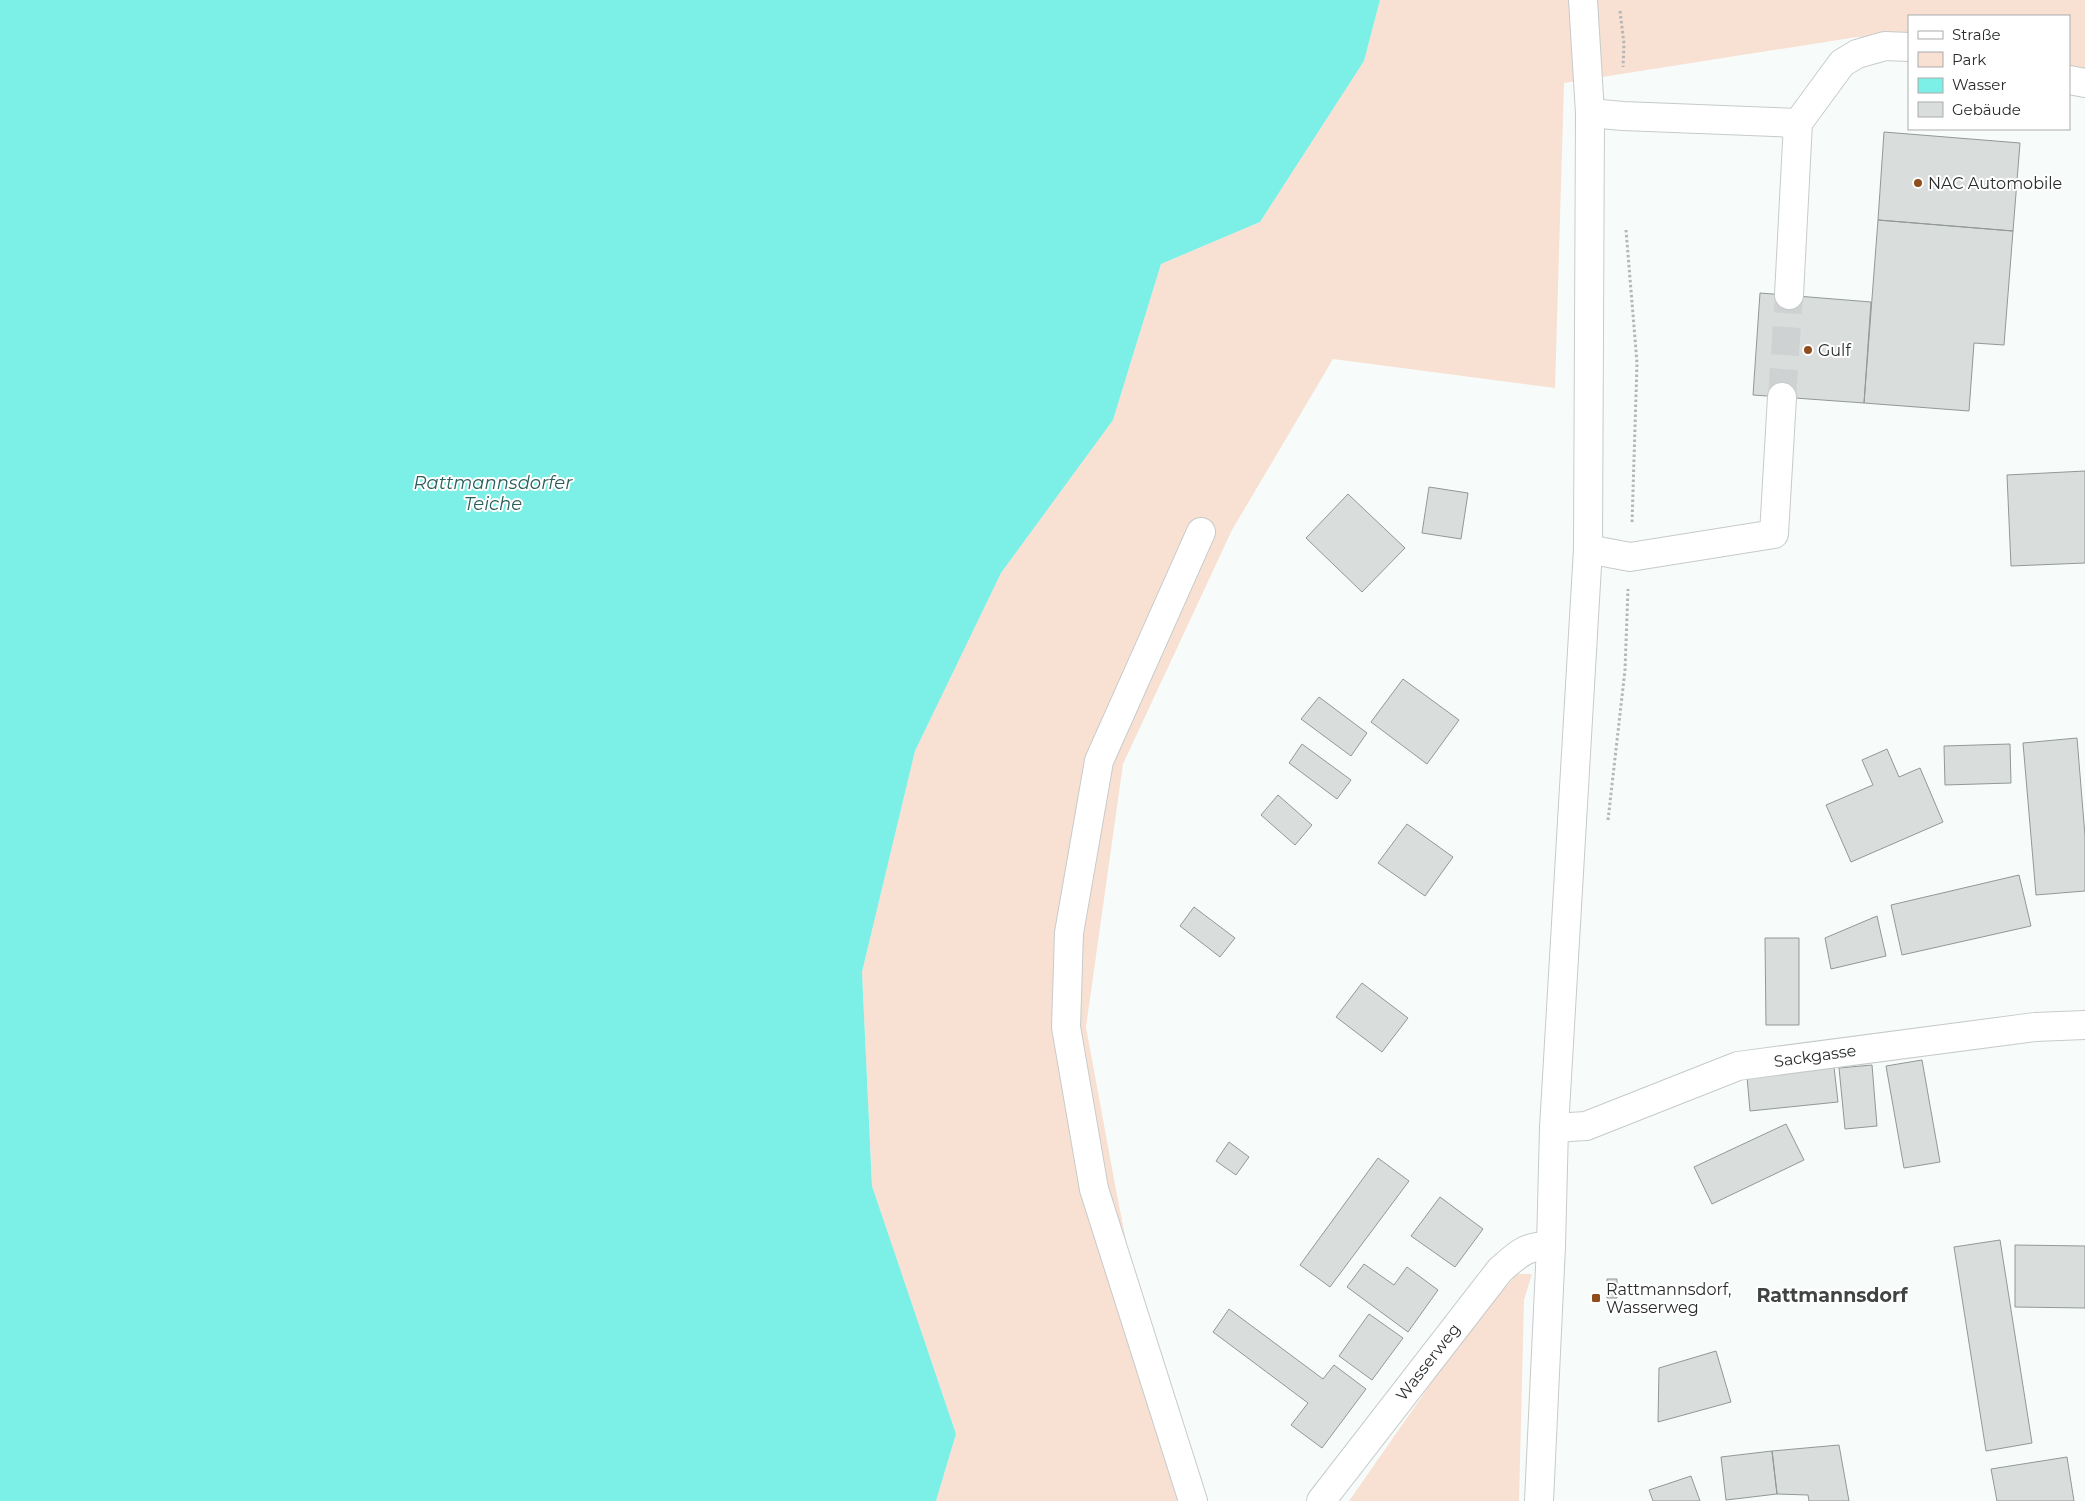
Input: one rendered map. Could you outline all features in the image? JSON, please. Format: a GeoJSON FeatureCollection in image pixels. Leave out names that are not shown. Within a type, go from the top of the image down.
{"type":"FeatureCollection","features":[{"type":"Feature","properties":{"kind":"street"},"geometry":{"type":"LineString","coordinates":[[1539,1501],[1551,1246],[1554,1128],[1588,549],[1590,113],[1583,0]]}},
{"type":"Feature","properties":{"kind":"street"},"geometry":{"type":"LineString","coordinates":[[1788,296],[1798,123],[1842,64],[1857,54],[1885,46],[1908,47]]}},
{"type":"Feature","properties":{"kind":"street"},"geometry":{"type":"LineString","coordinates":[[2070,80],[2085,83]]}},
{"type":"Feature","properties":{"kind":"street"},"geometry":{"type":"LineString","coordinates":[[1590,113],[1798,123]]}},
{"type":"Feature","properties":{"kind":"street"},"geometry":{"type":"LineString","coordinates":[[1588,549],[1630,557],[1774,534],[1782,397]]}},
{"type":"Feature","properties":{"kind":"street"},"geometry":{"type":"LineString","coordinates":[[1193,1501],[1094,1189],[1066,1027],[1070,933],[1098,761],[1201,532]]}},
{"type":"Feature","properties":{"kind":"street","name":"Sackgasse"},"geometry":{"type":"LineString","coordinates":[[1554,1128],[1586,1126],[1738,1066],[2035,1027],[2085,1025]]}},
{"type":"Feature","properties":{"kind":"street","name":"Wasserweg"},"geometry":{"type":"LineString","coordinates":[[1321,1501],[1500,1270],[1521,1251],[1539,1245],[1551,1246]]}},
{"type":"Feature","properties":{"kind":"green space"},"geometry":{"type":"Polygon","coordinates":[[[1380,0],[2085,0],[2085,77],[2070,71],[2070,15],[1908,15],[1908,40],[1857,37],[1564,83],[1555,388],[1333,359],[1232,530],[1123,764],[1086,1027],[1116,1190],[1178,1501],[936,1501],[956,1434],[872,1186],[862,972],[915,751],[1001,573],[1113,420],[1161,264],[1260,222],[1364,61],[1380,0]]]}},
{"type":"Feature","properties":{"kind":"green space"},"geometry":{"type":"Polygon","coordinates":[[[1517,1274],[1532,1274],[1524,1300],[1519,1501],[1349,1501],[1464,1336],[1517,1274]]]}},
{"type":"Feature","properties":{"kind":"water","name":"Rattmannsdorfer Teiche"},"geometry":{"type":"Polygon","coordinates":[[[0,0],[1380,0],[1364,61],[1260,222],[1161,264],[1113,420],[1001,573],[915,751],[862,972],[872,1186],[956,1434],[936,1501],[0,1501],[0,0]]]}},
{"type":"Feature","properties":{"kind":"building"},"geometry":{"type":"Polygon","coordinates":[[[1884,132],[2020,143],[2013,231],[1878,220],[1884,132]]]}},
{"type":"Feature","properties":{"kind":"building"},"geometry":{"type":"Polygon","coordinates":[[[1878,220],[2013,231],[2004,345],[1974,343],[1969,411],[1864,403],[1878,220]]]}},
{"type":"Feature","properties":{"kind":"building"},"geometry":{"type":"Polygon","coordinates":[[[1760,293],[1871,302],[1864,403],[1753,395],[1760,293]]]}},
{"type":"Feature","properties":{"kind":"building"},"geometry":{"type":"Polygon","coordinates":[[[2085,471],[2085,563],[2011,566],[2007,475],[2085,471]]]}},
{"type":"Feature","properties":{"kind":"building"},"geometry":{"type":"Polygon","coordinates":[[[1429,487],[1468,493],[1461,539],[1422,533],[1429,487]]]}},
{"type":"Feature","properties":{"kind":"building"},"geometry":{"type":"Polygon","coordinates":[[[1348,494],[1405,548],[1362,592],[1306,538],[1348,494]]]}},
{"type":"Feature","properties":{"kind":"building"},"geometry":{"type":"Polygon","coordinates":[[[1403,679],[1459,720],[1427,764],[1371,722],[1403,679]]]}},
{"type":"Feature","properties":{"kind":"building"},"geometry":{"type":"Polygon","coordinates":[[[1319,697],[1367,733],[1351,756],[1301,719],[1319,697]]]}},
{"type":"Feature","properties":{"kind":"building"},"geometry":{"type":"Polygon","coordinates":[[[2077,738],[2085,836],[2085,891],[2036,895],[2023,743],[2077,738]]]}},
{"type":"Feature","properties":{"kind":"building"},"geometry":{"type":"Polygon","coordinates":[[[1302,744],[1351,780],[1337,799],[1289,763],[1302,744]]]}},
{"type":"Feature","properties":{"kind":"building"},"geometry":{"type":"Polygon","coordinates":[[[2010,744],[2011,783],[1945,785],[1944,746],[2010,744]]]}},
{"type":"Feature","properties":{"kind":"building"},"geometry":{"type":"Polygon","coordinates":[[[1887,749],[1899,777],[1920,768],[1943,822],[1851,862],[1826,805],[1873,785],[1862,760],[1887,749]]]}},
{"type":"Feature","properties":{"kind":"building"},"geometry":{"type":"Polygon","coordinates":[[[1278,795],[1312,825],[1295,845],[1261,815],[1278,795]]]}},
{"type":"Feature","properties":{"kind":"building"},"geometry":{"type":"Polygon","coordinates":[[[1407,824],[1453,857],[1425,896],[1378,863],[1407,824]]]}},
{"type":"Feature","properties":{"kind":"building"},"geometry":{"type":"Polygon","coordinates":[[[2019,875],[2031,926],[1902,955],[1891,905],[2019,875]]]}},
{"type":"Feature","properties":{"kind":"building"},"geometry":{"type":"Polygon","coordinates":[[[1194,907],[1235,938],[1220,957],[1180,926],[1194,907]]]}},
{"type":"Feature","properties":{"kind":"building"},"geometry":{"type":"Polygon","coordinates":[[[1877,916],[1886,956],[1831,969],[1825,938],[1877,916]]]}},
{"type":"Feature","properties":{"kind":"building"},"geometry":{"type":"Polygon","coordinates":[[[1765,938],[1799,938],[1799,1025],[1766,1025],[1765,938]]]}},
{"type":"Feature","properties":{"kind":"building"},"geometry":{"type":"Polygon","coordinates":[[[1362,983],[1408,1018],[1382,1052],[1336,1017],[1362,983]]]}},
{"type":"Feature","properties":{"kind":"building"},"geometry":{"type":"Polygon","coordinates":[[[1922,1060],[1940,1162],[1904,1168],[1886,1066],[1922,1060]]]}},
{"type":"Feature","properties":{"kind":"building"},"geometry":{"type":"Polygon","coordinates":[[[1872,1065],[1877,1126],[1845,1129],[1839,1068],[1872,1065]]]}},
{"type":"Feature","properties":{"kind":"building"},"geometry":{"type":"Polygon","coordinates":[[[1834,1067],[1838,1102],[1750,1111],[1747,1077],[1834,1067]]]}},
{"type":"Feature","properties":{"kind":"building"},"geometry":{"type":"Polygon","coordinates":[[[1786,1124],[1804,1160],[1712,1204],[1694,1167],[1786,1124]]]}},
{"type":"Feature","properties":{"kind":"building"},"geometry":{"type":"Polygon","coordinates":[[[1229,1142],[1249,1157],[1236,1175],[1216,1161],[1229,1142]]]}},
{"type":"Feature","properties":{"kind":"building"},"geometry":{"type":"Polygon","coordinates":[[[1378,1158],[1409,1181],[1330,1287],[1300,1265],[1378,1158]]]}},
{"type":"Feature","properties":{"kind":"building"},"geometry":{"type":"Polygon","coordinates":[[[1440,1197],[1483,1229],[1455,1267],[1411,1236],[1440,1197]]]}},
{"type":"Feature","properties":{"kind":"building"},"geometry":{"type":"Polygon","coordinates":[[[2000,1240],[2032,1443],[1986,1451],[1954,1247],[2000,1240]]]}},
{"type":"Feature","properties":{"kind":"building"},"geometry":{"type":"Polygon","coordinates":[[[2015,1245],[2085,1246],[2085,1308],[2015,1307],[2015,1245]]]}},
{"type":"Feature","properties":{"kind":"building"},"geometry":{"type":"Polygon","coordinates":[[[1364,1264],[1394,1285],[1407,1267],[1438,1290],[1408,1332],[1347,1287],[1364,1264]]]}},
{"type":"Feature","properties":{"kind":"building"},"geometry":{"type":"Polygon","coordinates":[[[1607,1279],[1617,1279],[1617,1298],[1607,1298],[1607,1279]]]}},
{"type":"Feature","properties":{"kind":"building"},"geometry":{"type":"Polygon","coordinates":[[[1229,1309],[1323,1379],[1334,1365],[1366,1389],[1322,1448],[1291,1425],[1308,1403],[1213,1332],[1229,1309]]]}},
{"type":"Feature","properties":{"kind":"building"},"geometry":{"type":"Polygon","coordinates":[[[1369,1314],[1403,1338],[1372,1380],[1339,1356],[1369,1314]]]}},
{"type":"Feature","properties":{"kind":"building"},"geometry":{"type":"Polygon","coordinates":[[[1716,1351],[1731,1402],[1658,1422],[1659,1368],[1716,1351]]]}},
{"type":"Feature","properties":{"kind":"building"},"geometry":{"type":"Polygon","coordinates":[[[1839,1445],[1849,1501],[1809,1501],[1808,1495],[1777,1494],[1772,1451],[1839,1445]]]}},
{"type":"Feature","properties":{"kind":"building"},"geometry":{"type":"Polygon","coordinates":[[[1772,1451],[1777,1494],[1726,1500],[1721,1457],[1772,1451]]]}},
{"type":"Feature","properties":{"kind":"building"},"geometry":{"type":"Polygon","coordinates":[[[2067,1457],[2074,1501],[1997,1501],[1991,1469],[2067,1457]]]}},
{"type":"Feature","properties":{"kind":"building"},"geometry":{"type":"Polygon","coordinates":[[[1691,1476],[1700,1501],[1653,1501],[1649,1490],[1691,1476]]]}},
{"type":"Feature","properties":{"kind":"tunnel"},"geometry":{"type":"LineString","coordinates":[[1782,397],[1789,295]]}},
{"type":"Feature","properties":{"kind":"place","name":"NAC Automobile"},"geometry":{"type":"Point","coordinates":[1918,183]}},
{"type":"Feature","properties":{"kind":"place","name":"Gulf"},"geometry":{"type":"Point","coordinates":[1808,350]}},
{"type":"Feature","properties":{"kind":"place","name":"Rattmannsdorf, Wasserweg"},"geometry":{"type":"Point","coordinates":[1596,1298]}},
{"type":"Feature","properties":{"kind":"district","name":"Rattmannsdorf"},"geometry":{"type":"Point","coordinates":[1832,1295]}}]}
